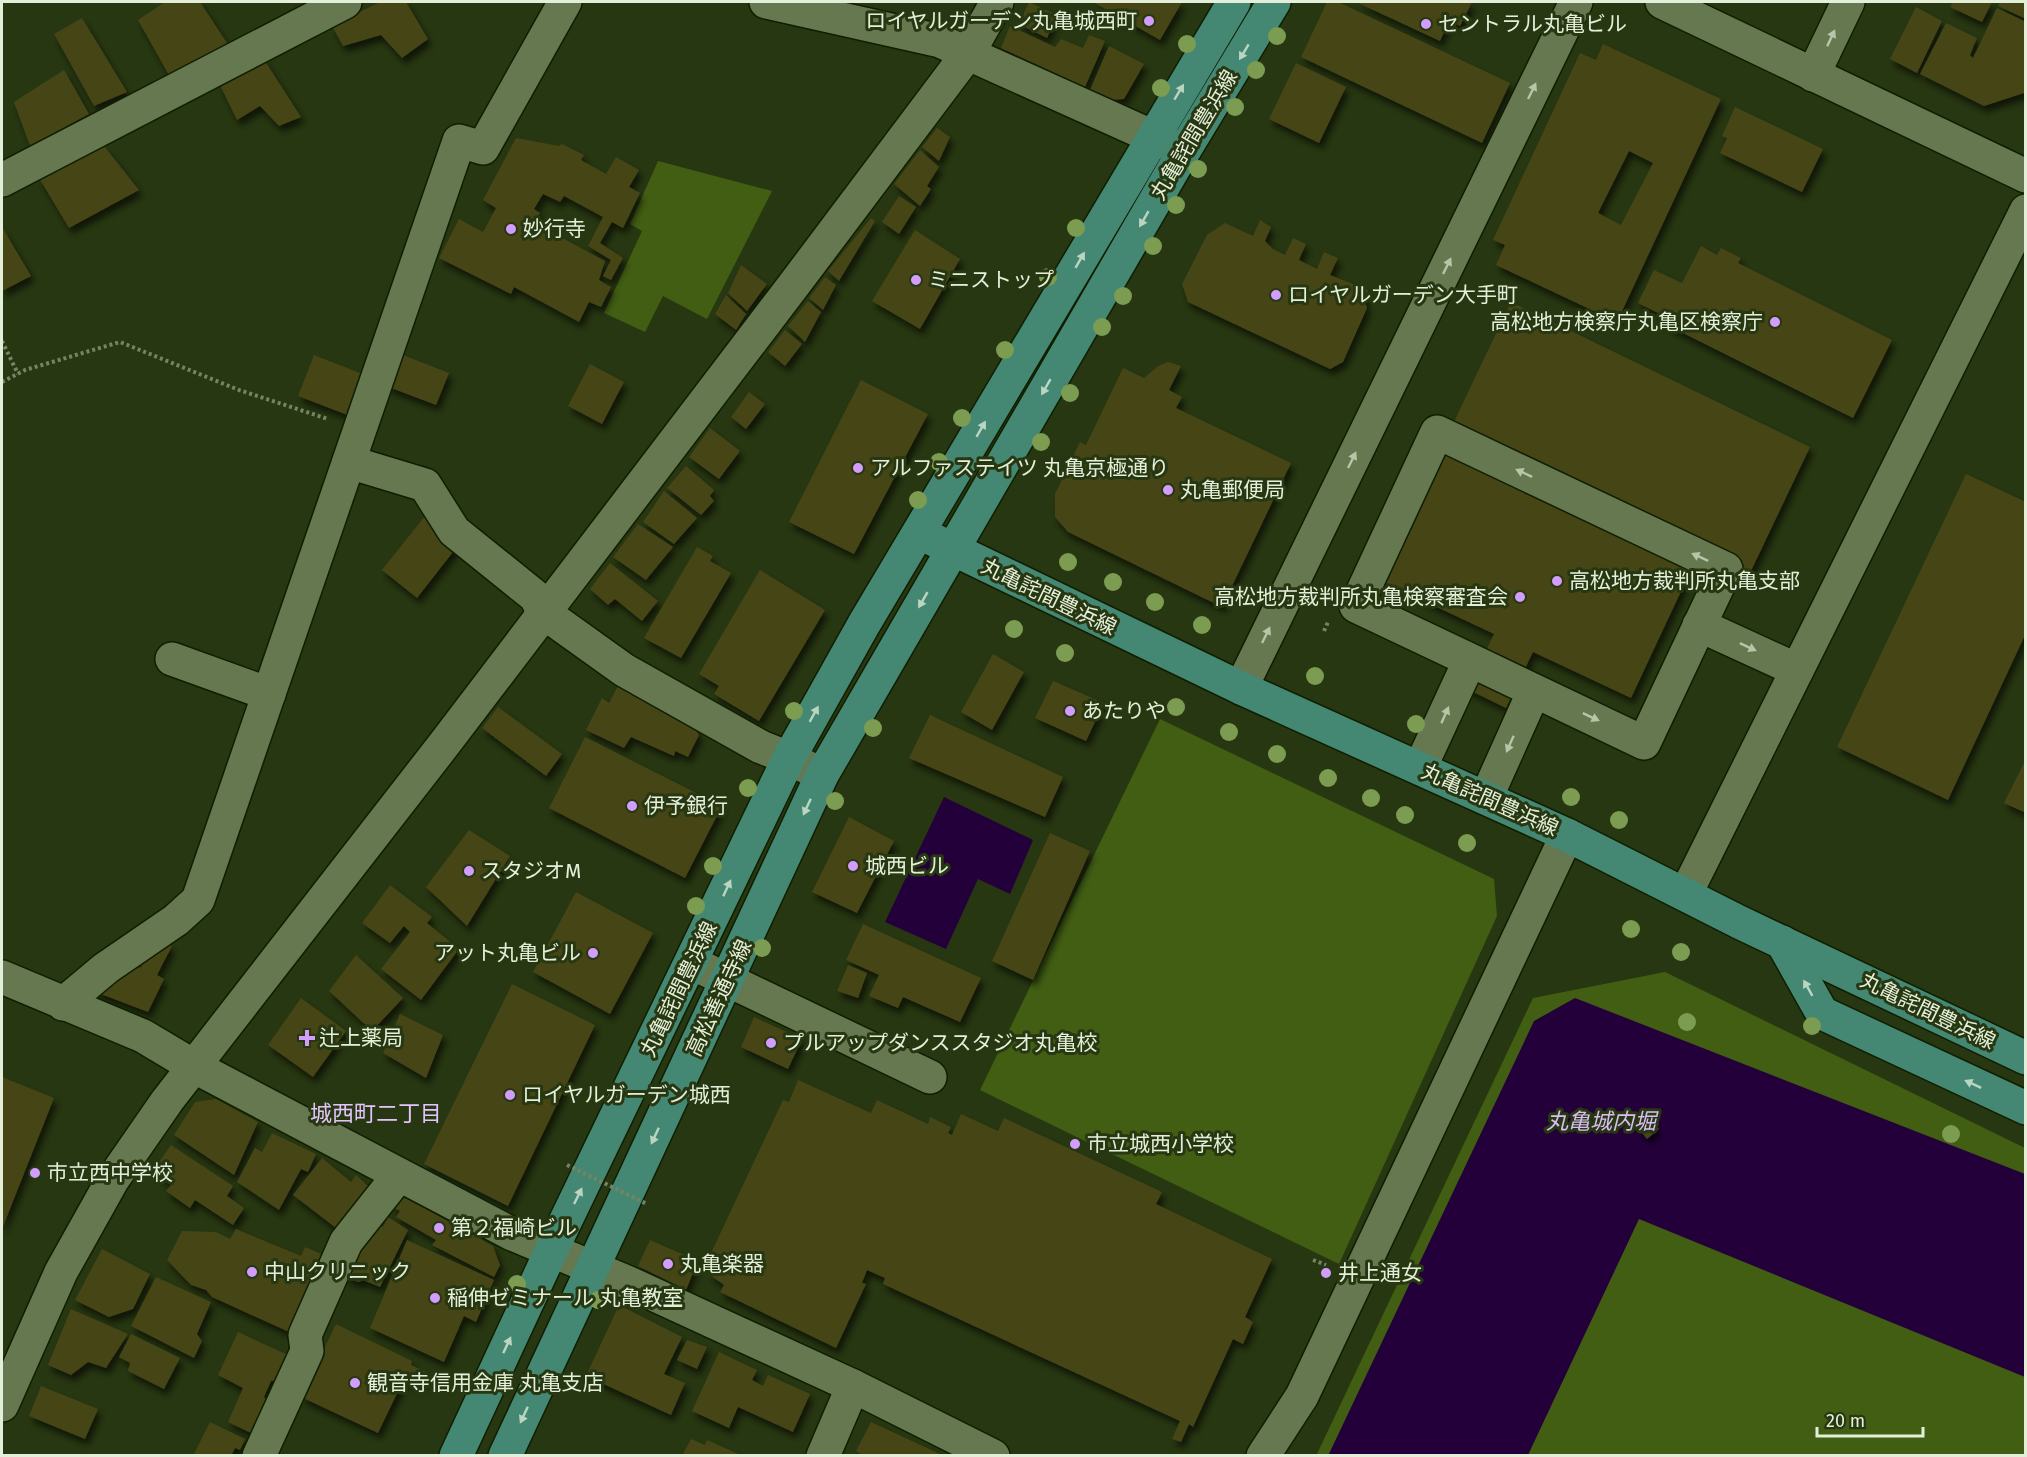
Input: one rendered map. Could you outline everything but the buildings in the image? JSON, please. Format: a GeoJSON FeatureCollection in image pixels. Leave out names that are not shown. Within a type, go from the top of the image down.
{"type":"FeatureCollection","features":[{"type":"Feature","properties":{"kind":"main road","name":"丸亀詫間豊浜線"},"geometry":{"type":"LineString","coordinates":[[456,1455],[552,1249],[789,758],[918,532],[1234,2]]}},
{"type":"Feature","properties":{"kind":"main road","name":"丸亀詫間豊浜線"},"geometry":{"type":"LineString","coordinates":[[952,549],[1184,150],[1274,2]]}},
{"type":"Feature","properties":{"kind":"main road","name":"丸亀詫間豊浜線"},"geometry":{"type":"LineString","coordinates":[[918,532],[1241,688],[1567,835],[1782,942],[2025,1058]]}},
{"type":"Feature","properties":{"kind":"main road","name":"高松善通寺線"},"geometry":{"type":"LineString","coordinates":[[505,1455],[822,775],[952,549]]}},
{"type":"Feature","properties":{"kind":"main road"},"geometry":{"type":"LineString","coordinates":[[1782,942],[1821,1013],[2025,1108]]}},
{"type":"Feature","properties":{"kind":"street"},"geometry":{"type":"LineString","coordinates":[[4,172],[345,2]]}},
{"type":"Feature","properties":{"kind":"street"},"geometry":{"type":"LineString","coordinates":[[63,1004],[106,968],[176,920],[198,900],[459,141],[483,148],[565,2]]}},
{"type":"Feature","properties":{"kind":"street"},"geometry":{"type":"LineString","coordinates":[[766,2],[940,41],[1184,150]]}},
{"type":"Feature","properties":{"kind":"street"},"geometry":{"type":"LineString","coordinates":[[2,1406],[61,1272],[113,1179],[167,1101],[969,52],[997,2]]}},
{"type":"Feature","properties":{"kind":"street"},"geometry":{"type":"LineString","coordinates":[[1241,688],[1576,2]]}},
{"type":"Feature","properties":{"kind":"street"},"geometry":{"type":"LineString","coordinates":[[1662,2],[2025,176]]}},
{"type":"Feature","properties":{"kind":"street"},"geometry":{"type":"LineString","coordinates":[[1813,75],[1848,2]]}},
{"type":"Feature","properties":{"kind":"street"},"geometry":{"type":"LineString","coordinates":[[1686,893],[2025,211]]}},
{"type":"Feature","properties":{"kind":"street"},"geometry":{"type":"LineString","coordinates":[[1437,432],[1726,569],[1699,625],[1644,743],[1356,606],[1437,432]]}},
{"type":"Feature","properties":{"kind":"street"},"geometry":{"type":"LineString","coordinates":[[349,462],[425,485],[454,531],[536,597],[543,612],[624,670],[761,747],[822,775]]}},
{"type":"Feature","properties":{"kind":"street"},"geometry":{"type":"LineString","coordinates":[[1699,625],[1797,670]]}},
{"type":"Feature","properties":{"kind":"street"},"geometry":{"type":"LineString","coordinates":[[172,659],[270,694]]}},
{"type":"Feature","properties":{"kind":"street"},"geometry":{"type":"LineString","coordinates":[[1420,768],[1470,660]]}},
{"type":"Feature","properties":{"kind":"street"},"geometry":{"type":"LineString","coordinates":[[1486,798],[1534,691]]}},
{"type":"Feature","properties":{"kind":"street"},"geometry":{"type":"LineString","coordinates":[[1263,1455],[1302,1396],[1567,835]]}},
{"type":"Feature","properties":{"kind":"street"},"geometry":{"type":"LineString","coordinates":[[692,963],[815,1024],[930,1077]]}},
{"type":"Feature","properties":{"kind":"street"},"geometry":{"type":"LineString","coordinates":[[2,976],[63,1004],[143,1036],[195,1067],[510,1233],[594,1267],[853,1386],[993,1455]]}},
{"type":"Feature","properties":{"kind":"street"},"geometry":{"type":"LineString","coordinates":[[259,1455],[307,1351],[305,1335],[346,1242],[399,1174]]}},
{"type":"Feature","properties":{"kind":"street"},"geometry":{"type":"LineString","coordinates":[[823,1455],[853,1386]]}},
{"type":"Feature","properties":{"kind":"path"},"geometry":{"type":"LineString","coordinates":[[2,341],[18,374]]}},
{"type":"Feature","properties":{"kind":"path"},"geometry":{"type":"LineString","coordinates":[[2,382],[18,374],[120,342],[239,390],[360,430]]}},
{"type":"Feature","properties":{"kind":"path"},"geometry":{"type":"LineString","coordinates":[[567,1165],[647,1204]]}},
{"type":"Feature","properties":{"kind":"green space"},"geometry":{"type":"Polygon","coordinates":[[[658,161],[772,191],[707,319],[663,296],[645,332],[604,313],[642,231],[630,224],[658,161]]]}},
{"type":"Feature","properties":{"kind":"green space"},"geometry":{"type":"Polygon","coordinates":[[[1160,719],[1494,879],[1497,916],[1339,1264],[980,1090],[1160,719]]]}},
{"type":"Feature","properties":{"kind":"green space","name":"丸亀城内堀"},"geometry":{"type":"Polygon","coordinates":[[[1665,972],[2025,1148],[2025,1455],[1316,1456],[1533,998],[1665,972]]]}},
{"type":"Feature","properties":{"kind":"water"},"geometry":{"type":"Polygon","coordinates":[[[944,797],[1033,840],[1010,894],[978,879],[946,949],[885,922],[944,797]]]}},
{"type":"Feature","properties":{"kind":"water","name":"丸亀城内堀"},"geometry":{"type":"Polygon","coordinates":[[[1575,998],[2025,1174],[2025,1377],[1639,1219],[1528,1455],[1328,1456],[1534,1021],[1575,998]]]}},
{"type":"Feature","properties":{"kind":"place","name":"ロイヤルガーデン丸亀城西町"},"geometry":{"type":"Point","coordinates":[1149,21]}},
{"type":"Feature","properties":{"kind":"place","name":"セントラル丸亀ビル"},"geometry":{"type":"Point","coordinates":[1426,24]}},
{"type":"Feature","properties":{"kind":"place","name":"妙行寺"},"geometry":{"type":"Point","coordinates":[511,229]}},
{"type":"Feature","properties":{"kind":"place","name":"ミニストップ"},"geometry":{"type":"Point","coordinates":[916,280]}},
{"type":"Feature","properties":{"kind":"place","name":"ロイヤルガーデン大手町"},"geometry":{"type":"Point","coordinates":[1276,295]}},
{"type":"Feature","properties":{"kind":"place","name":"高松地方検察庁丸亀区検察庁"},"geometry":{"type":"Point","coordinates":[1775,322]}},
{"type":"Feature","properties":{"kind":"place","name":"アルファステイツ 丸亀京極通り"},"geometry":{"type":"Point","coordinates":[858,468]}},
{"type":"Feature","properties":{"kind":"place","name":"丸亀郵便局"},"geometry":{"type":"Point","coordinates":[1168,490]}},
{"type":"Feature","properties":{"kind":"place","name":"高松地方裁判所丸亀支部"},"geometry":{"type":"Point","coordinates":[1557,581]}},
{"type":"Feature","properties":{"kind":"place","name":"高松地方裁判所丸亀検察審査会"},"geometry":{"type":"Point","coordinates":[1520,597]}},
{"type":"Feature","properties":{"kind":"place","name":"あたりや"},"geometry":{"type":"Point","coordinates":[1070,711]}},
{"type":"Feature","properties":{"kind":"place","name":"伊予銀行"},"geometry":{"type":"Point","coordinates":[632,806]}},
{"type":"Feature","properties":{"kind":"place","name":"城西ビル"},"geometry":{"type":"Point","coordinates":[853,866]}},
{"type":"Feature","properties":{"kind":"place","name":"スタジオM"},"geometry":{"type":"Point","coordinates":[469,871]}},
{"type":"Feature","properties":{"kind":"place","name":"アット丸亀ビル"},"geometry":{"type":"Point","coordinates":[593,953]}},
{"type":"Feature","properties":{"kind":"place","name":"辻上薬局"},"geometry":{"type":"Point","coordinates":[307,1038]}},
{"type":"Feature","properties":{"kind":"place","name":"プルアップダンススタジオ丸亀校"},"geometry":{"type":"Point","coordinates":[771,1043]}},
{"type":"Feature","properties":{"kind":"place","name":"ロイヤルガーデン城西"},"geometry":{"type":"Point","coordinates":[510,1095]}},
{"type":"Feature","properties":{"kind":"place","name":"市立城西小学校"},"geometry":{"type":"Point","coordinates":[1075,1144]}},
{"type":"Feature","properties":{"kind":"place","name":"市立西中学校"},"geometry":{"type":"Point","coordinates":[35,1173]}},
{"type":"Feature","properties":{"kind":"place","name":"第２福崎ビル"},"geometry":{"type":"Point","coordinates":[439,1228]}},
{"type":"Feature","properties":{"kind":"place","name":"丸亀楽器"},"geometry":{"type":"Point","coordinates":[668,1264]}},
{"type":"Feature","properties":{"kind":"place","name":"中山クリニック"},"geometry":{"type":"Point","coordinates":[252,1272]}},
{"type":"Feature","properties":{"kind":"place","name":"井上通女"},"geometry":{"type":"Point","coordinates":[1326,1273]}},
{"type":"Feature","properties":{"kind":"place","name":"稲伸ゼミナール 丸亀教室"},"geometry":{"type":"Point","coordinates":[435,1298]}},
{"type":"Feature","properties":{"kind":"place","name":"観音寺信用金庫 丸亀支店"},"geometry":{"type":"Point","coordinates":[355,1383]}},
{"type":"Feature","properties":{"kind":"district","name":"城西町二丁目"},"geometry":{"type":"Point","coordinates":[376,1113]}}]}
